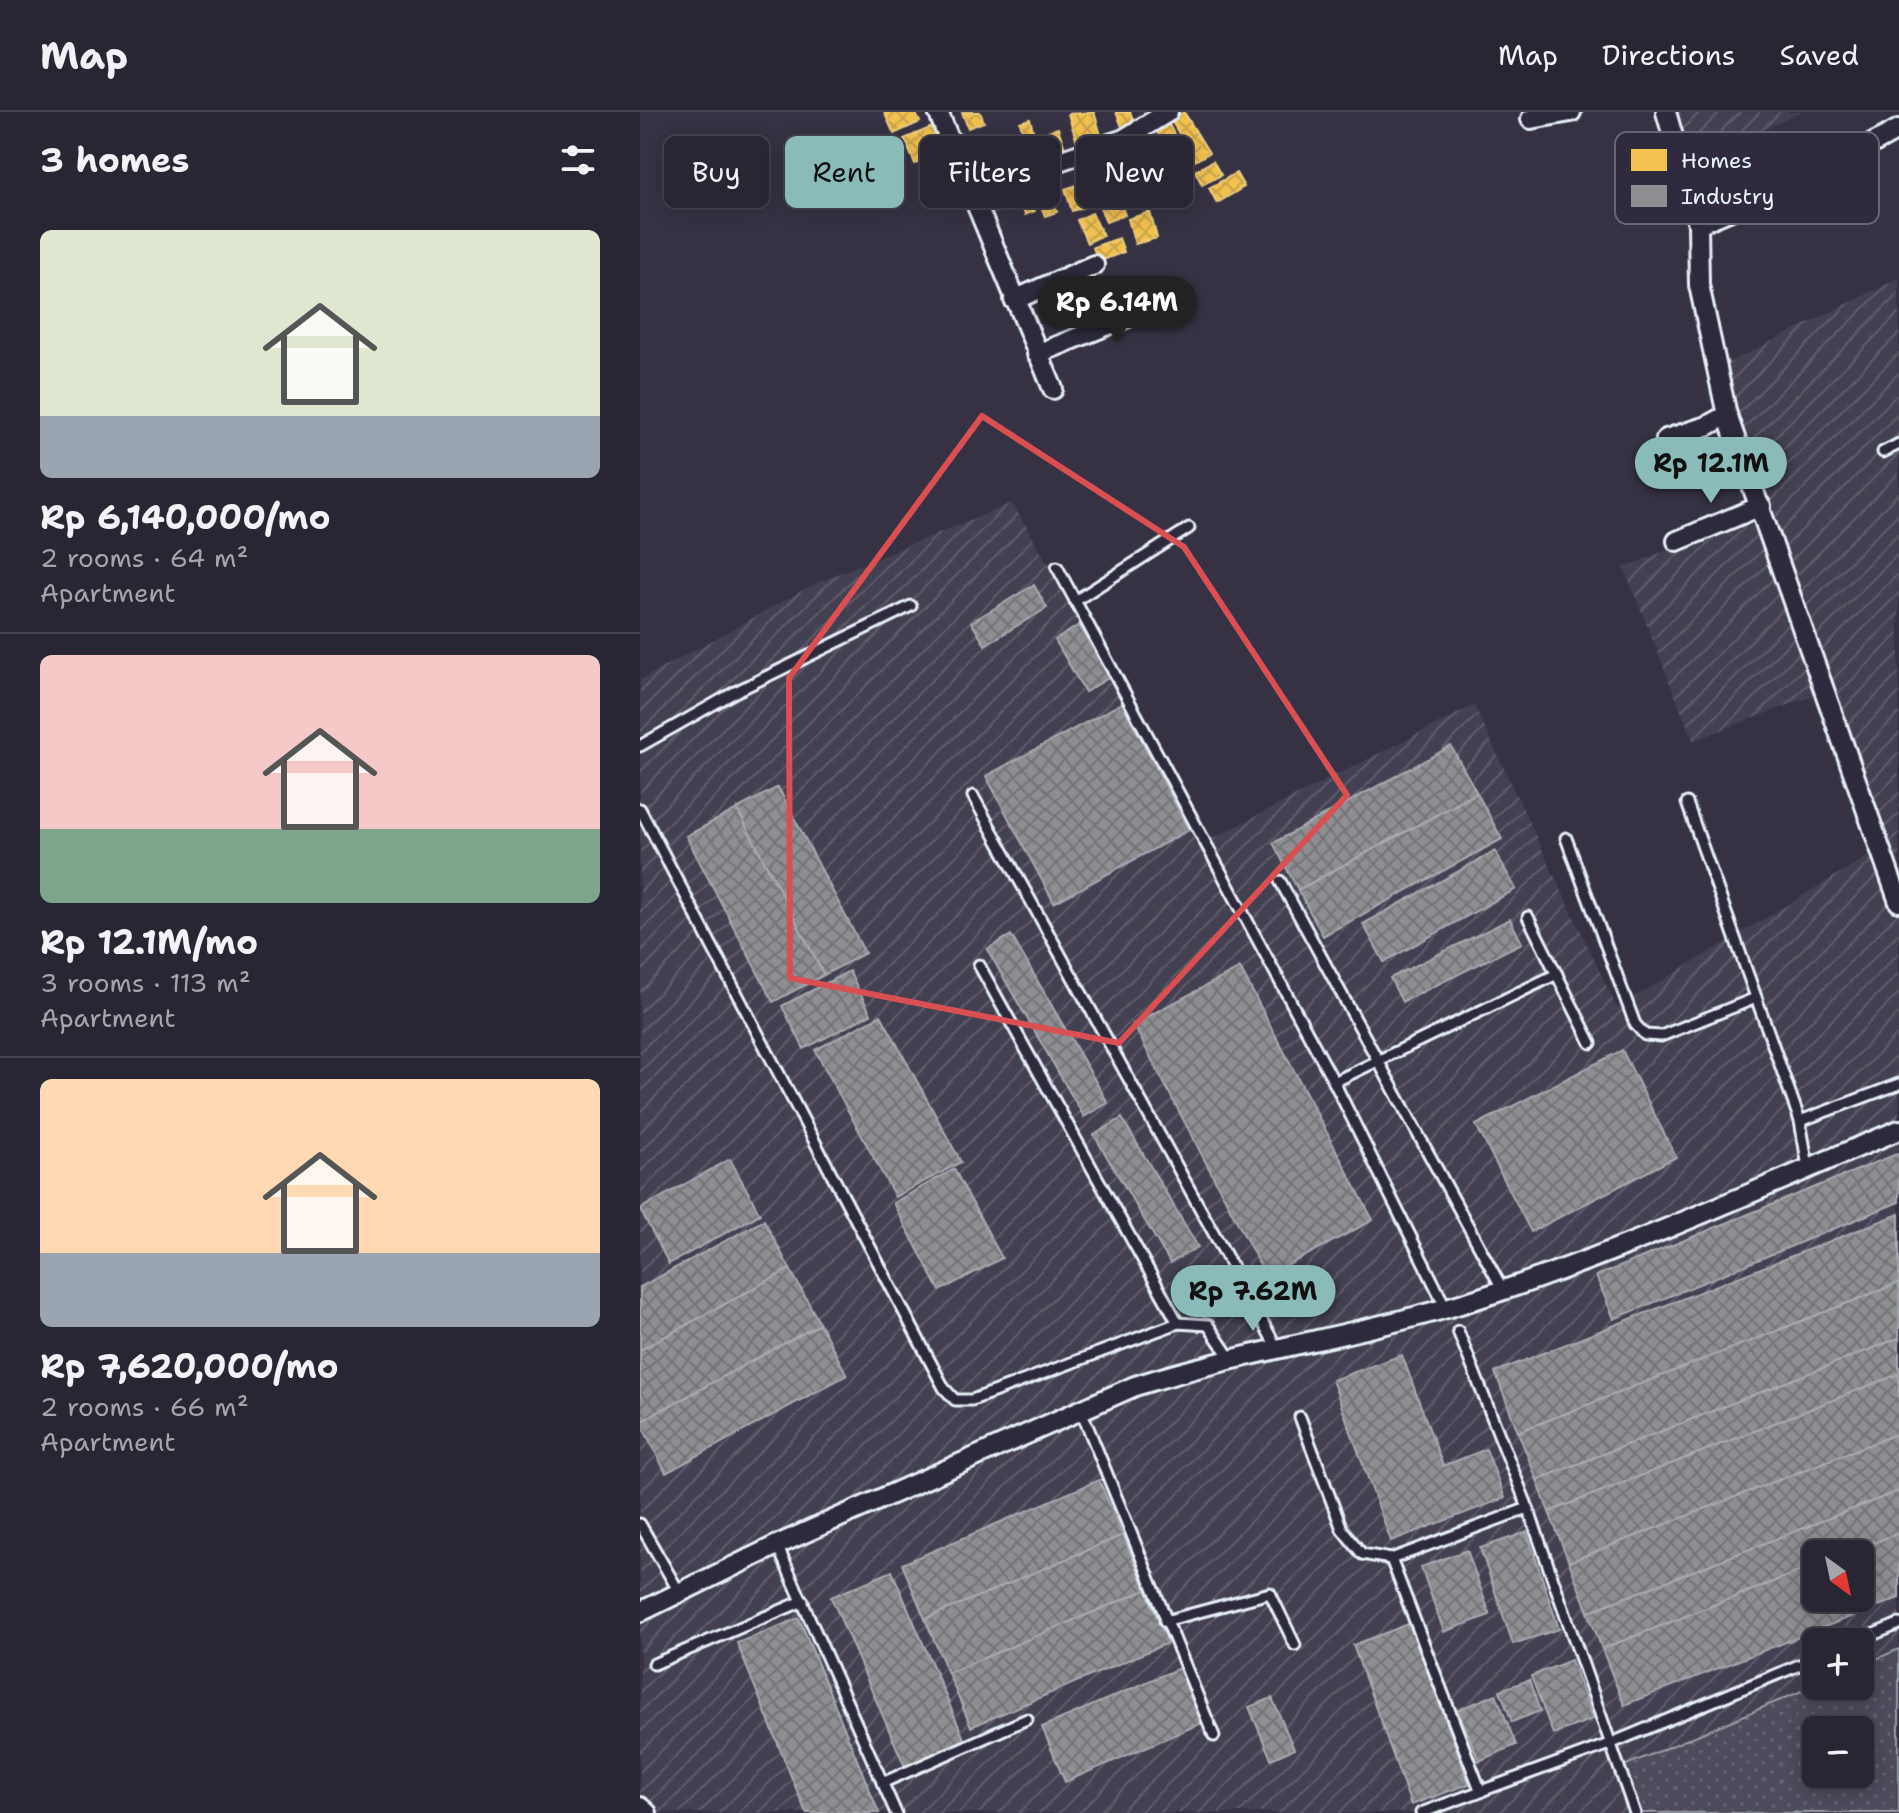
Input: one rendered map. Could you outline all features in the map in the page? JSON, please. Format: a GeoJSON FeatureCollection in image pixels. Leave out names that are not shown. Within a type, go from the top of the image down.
{"type":"FeatureCollection","features":[{"type":"Feature","properties":{"kind":"street"},"geometry":{"type":"LineString","coordinates":[[938,112],[949,136]]}},
{"type":"Feature","properties":{"kind":"street"},"geometry":{"type":"LineString","coordinates":[[1060,161],[1124,139],[1168,112]]}},
{"type":"Feature","properties":{"kind":"street"},"geometry":{"type":"LineString","coordinates":[[1531,119],[1571,112]]}},
{"type":"Feature","properties":{"kind":"street"},"geometry":{"type":"LineString","coordinates":[[1666,112],[1672,132]]}},
{"type":"Feature","properties":{"kind":"street"},"geometry":{"type":"LineString","coordinates":[[1879,140],[1899,129]]}},
{"type":"Feature","properties":{"kind":"street"},"geometry":{"type":"LineString","coordinates":[[980,208],[1014,300],[1053,389]]}},
{"type":"Feature","properties":{"kind":"street"},"geometry":{"type":"LineString","coordinates":[[1698,224],[1699,285],[1727,415],[1899,902]]}},
{"type":"Feature","properties":{"kind":"street"},"geometry":{"type":"LineString","coordinates":[[1014,300],[1094,265]]}},
{"type":"Feature","properties":{"kind":"street"},"geometry":{"type":"LineString","coordinates":[[1037,354],[1180,296]]}},
{"type":"Feature","properties":{"kind":"street"},"geometry":{"type":"LineString","coordinates":[[1666,439],[1707,426],[1727,415]]}},
{"type":"Feature","properties":{"kind":"street"},"geometry":{"type":"LineString","coordinates":[[1677,541],[1761,506]]}},
{"type":"Feature","properties":{"kind":"street"},"geometry":{"type":"LineString","coordinates":[[640,1612],[678,1590],[1135,1386],[1230,1358],[1278,1350],[1446,1308],[1503,1290],[1653,1234],[1899,1130]]}},
{"type":"Feature","properties":{"kind":"street"},"geometry":{"type":"LineString","coordinates":[[640,1807],[647,1813]]}},
{"type":"Feature","properties":{"kind":"lane"},"geometry":{"type":"LineString","coordinates":[[1883,452],[1899,444]]}},
{"type":"Feature","properties":{"kind":"lane"},"geometry":{"type":"LineString","coordinates":[[1075,601],[1189,528]]}},
{"type":"Feature","properties":{"kind":"lane"},"geometry":{"type":"LineString","coordinates":[[1057,567],[1334,1082],[1446,1308]]}},
{"type":"Feature","properties":{"kind":"lane"},"geometry":{"type":"LineString","coordinates":[[640,746],[735,692],[911,606]]}},
{"type":"Feature","properties":{"kind":"lane"},"geometry":{"type":"LineString","coordinates":[[973,796],[1278,1350]]}},
{"type":"Feature","properties":{"kind":"lane"},"geometry":{"type":"LineString","coordinates":[[1687,803],[1800,1121],[1808,1167]]}},
{"type":"Feature","properties":{"kind":"lane"},"geometry":{"type":"LineString","coordinates":[[640,809],[944,1388],[955,1400],[972,1400],[1178,1323],[1208,1325],[1230,1358]]}},
{"type":"Feature","properties":{"kind":"lane"},"geometry":{"type":"LineString","coordinates":[[1566,838],[1635,1024],[1645,1035],[1661,1036],[1756,998]]}},
{"type":"Feature","properties":{"kind":"lane"},"geometry":{"type":"LineString","coordinates":[[1280,881],[1503,1290]]}},
{"type":"Feature","properties":{"kind":"lane"},"geometry":{"type":"LineString","coordinates":[[1528,917],[1591,1043]]}},
{"type":"Feature","properties":{"kind":"lane"},"geometry":{"type":"LineString","coordinates":[[979,965],[1178,1323]]}},
{"type":"Feature","properties":{"kind":"lane"},"geometry":{"type":"LineString","coordinates":[[1334,1082],[1557,974]]}},
{"type":"Feature","properties":{"kind":"lane"},"geometry":{"type":"LineString","coordinates":[[1800,1121],[1899,1084]]}},
{"type":"Feature","properties":{"kind":"lane"},"geometry":{"type":"LineString","coordinates":[[1458,1331],[1528,1508],[1635,1813]]}},
{"type":"Feature","properties":{"kind":"lane"},"geometry":{"type":"LineString","coordinates":[[1080,1408],[1214,1736]]}},
{"type":"Feature","properties":{"kind":"lane"},"geometry":{"type":"LineString","coordinates":[[1300,1417],[1342,1529],[1362,1554],[1391,1559],[1528,1508]]}},
{"type":"Feature","properties":{"kind":"lane"},"geometry":{"type":"LineString","coordinates":[[640,1524],[678,1590]]}},
{"type":"Feature","properties":{"kind":"lane"},"geometry":{"type":"LineString","coordinates":[[777,1545],[896,1813]]}},
{"type":"Feature","properties":{"kind":"lane"},"geometry":{"type":"LineString","coordinates":[[1391,1559],[1481,1792]]}},
{"type":"Feature","properties":{"kind":"lane"},"geometry":{"type":"LineString","coordinates":[[1165,1621],[1270,1593],[1295,1645]]}},
{"type":"Feature","properties":{"kind":"lane"},"geometry":{"type":"LineString","coordinates":[[654,1664],[803,1601]]}},
{"type":"Feature","properties":{"kind":"lane"},"geometry":{"type":"LineString","coordinates":[[1874,1634],[1899,1624]]}},
{"type":"Feature","properties":{"kind":"lane"},"geometry":{"type":"LineString","coordinates":[[1421,1813],[1612,1743],[1802,1664]]}},
{"type":"Feature","properties":{"kind":"lane"},"geometry":{"type":"LineString","coordinates":[[882,1783],[1027,1719]]}},
{"type":"Feature","properties":{"kind":"highlighted area"},"geometry":{"type":"Polygon","coordinates":[[[982,416],[1184,547],[1347,795],[1119,1043],[790,978],[789,678],[982,416]]]}},
{"type":"Feature","properties":{"kind":"shaded area"},"geometry":{"type":"Polygon","coordinates":[[[1668,112],[1801,112],[1760,132],[1674,132],[1668,112]]]}},
{"type":"Feature","properties":{"kind":"shaded area"},"geometry":{"type":"Polygon","coordinates":[[[1899,278],[1899,1649],[1874,1660],[1874,1628],[1802,1628],[1802,1691],[1619,1768],[1634,1813],[640,1813],[640,680],[818,582],[1012,503],[1213,838],[1474,705],[1617,1008],[1873,853],[1815,695],[1693,741],[1624,568],[1768,507],[1720,367],[1899,278]]]}},
{"type":"Feature","properties":{"kind":"shaded area"},"geometry":{"type":"Polygon","coordinates":[[[1899,1649],[1899,1813],[1634,1813],[1619,1768],[1802,1691],[1802,1700],[1874,1700],[1874,1660],[1899,1649]]]}},
{"type":"Feature","properties":{"kind":"building: Homes"},"geometry":{"type":"Polygon","coordinates":[[[884,112],[915,112],[920,122],[894,134],[884,112]]]}},
{"type":"Feature","properties":{"kind":"building: Homes"},"geometry":{"type":"Polygon","coordinates":[[[962,112],[980,112],[984,122],[968,128],[962,112]]]}},
{"type":"Feature","properties":{"kind":"building: Homes"},"geometry":{"type":"Polygon","coordinates":[[[1094,112],[1101,135],[1076,136],[1076,139],[1068,114],[1094,112]]]}},
{"type":"Feature","properties":{"kind":"building: Homes"},"geometry":{"type":"Polygon","coordinates":[[[1116,112],[1130,112],[1135,124],[1123,129],[1116,112]]]}},
{"type":"Feature","properties":{"kind":"building: Homes"},"geometry":{"type":"Polygon","coordinates":[[[1184,112],[1209,153],[1195,161],[1193,136],[1180,136],[1171,120],[1184,112]]]}},
{"type":"Feature","properties":{"kind":"building: Homes"},"geometry":{"type":"Polygon","coordinates":[[[1030,119],[1034,136],[1024,136],[1020,122],[1030,119]]]}},
{"type":"Feature","properties":{"kind":"building: Homes"},"geometry":{"type":"Polygon","coordinates":[[[1168,123],[1175,136],[1159,136],[1156,130],[1168,123]]]}},
{"type":"Feature","properties":{"kind":"building: Homes"},"geometry":{"type":"Polygon","coordinates":[[[932,127],[936,136],[920,136],[920,162],[915,164],[904,139],[932,127]]]}},
{"type":"Feature","properties":{"kind":"building: Homes"},"geometry":{"type":"Polygon","coordinates":[[[1058,128],[1066,151],[1060,153],[1060,136],[1047,136],[1046,132],[1058,128]]]}},
{"type":"Feature","properties":{"kind":"building: Homes"},"geometry":{"type":"Polygon","coordinates":[[[1213,161],[1221,175],[1202,185],[1195,171],[1213,161]]]}},
{"type":"Feature","properties":{"kind":"building: Homes"},"geometry":{"type":"Polygon","coordinates":[[[1236,173],[1244,187],[1217,203],[1209,188],[1236,173]]]}},
{"type":"Feature","properties":{"kind":"building: Homes"},"geometry":{"type":"Polygon","coordinates":[[[1076,185],[1076,208],[1081,208],[1072,211],[1065,189],[1076,185]]]}},
{"type":"Feature","properties":{"kind":"building: Homes"},"geometry":{"type":"Polygon","coordinates":[[[1023,208],[1034,208],[1035,211],[1025,215],[1023,208]]]}},
{"type":"Feature","properties":{"kind":"building: Homes"},"geometry":{"type":"Polygon","coordinates":[[[1042,208],[1055,208],[1057,212],[1045,216],[1042,208]]]}},
{"type":"Feature","properties":{"kind":"building: Homes"},"geometry":{"type":"Polygon","coordinates":[[[1100,208],[1122,208],[1125,215],[1106,222],[1100,208]]]}},
{"type":"Feature","properties":{"kind":"building: Homes"},"geometry":{"type":"Polygon","coordinates":[[[1150,212],[1157,238],[1135,244],[1128,219],[1150,212]]]}},
{"type":"Feature","properties":{"kind":"building: Homes"},"geometry":{"type":"Polygon","coordinates":[[[1092,213],[1103,235],[1087,243],[1077,220],[1092,213]]]}},
{"type":"Feature","properties":{"kind":"building: Homes"},"geometry":{"type":"Polygon","coordinates":[[[1119,238],[1124,252],[1098,262],[1093,247],[1119,238]]]}},
{"type":"Feature","properties":{"kind":"building: Industry"},"geometry":{"type":"Polygon","coordinates":[[[1034,585],[1047,608],[985,645],[971,622],[1034,585]]]}},
{"type":"Feature","properties":{"kind":"building: Industry"},"geometry":{"type":"Polygon","coordinates":[[[1079,625],[1110,677],[1085,692],[1055,640],[1079,625]]]}},
{"type":"Feature","properties":{"kind":"building: Industry"},"geometry":{"type":"Polygon","coordinates":[[[1122,703],[1189,830],[1054,903],[986,776],[1122,703]]]}},
{"type":"Feature","properties":{"kind":"building: Industry"},"geometry":{"type":"Polygon","coordinates":[[[1451,746],[1477,793],[1298,890],[1273,843],[1451,746]]]}},
{"type":"Feature","properties":{"kind":"building: Industry"},"geometry":{"type":"Polygon","coordinates":[[[778,787],[865,953],[824,975],[737,809],[778,787]]]}},
{"type":"Feature","properties":{"kind":"building: Industry"},"geometry":{"type":"Polygon","coordinates":[[[1477,793],[1502,839],[1323,936],[1298,890],[1477,793]]]}},
{"type":"Feature","properties":{"kind":"building: Industry"},"geometry":{"type":"Polygon","coordinates":[[[737,809],[824,975],[773,1002],[686,836],[737,809]]]}},
{"type":"Feature","properties":{"kind":"building: Industry"},"geometry":{"type":"Polygon","coordinates":[[[1495,851],[1516,889],[1384,962],[1363,924],[1495,851]]]}},
{"type":"Feature","properties":{"kind":"building: Industry"},"geometry":{"type":"Polygon","coordinates":[[[1510,919],[1522,943],[1402,1002],[1390,978],[1510,919]]]}},
{"type":"Feature","properties":{"kind":"building: Industry"},"geometry":{"type":"Polygon","coordinates":[[[1011,935],[1108,1103],[1084,1117],[987,949],[1011,935]]]}},
{"type":"Feature","properties":{"kind":"building: Industry"},"geometry":{"type":"Polygon","coordinates":[[[1240,968],[1373,1220],[1266,1277],[1133,1024],[1240,968]]]}},
{"type":"Feature","properties":{"kind":"building: Industry"},"geometry":{"type":"Polygon","coordinates":[[[849,971],[871,1014],[804,1049],[782,1006],[849,971]]]}},
{"type":"Feature","properties":{"kind":"building: Industry"},"geometry":{"type":"Polygon","coordinates":[[[881,1015],[961,1162],[895,1197],[815,1050],[881,1015]]]}},
{"type":"Feature","properties":{"kind":"building: Industry"},"geometry":{"type":"Polygon","coordinates":[[[1622,1050],[1676,1157],[1531,1232],[1476,1125],[1622,1050]]]}},
{"type":"Feature","properties":{"kind":"building: Industry"},"geometry":{"type":"Polygon","coordinates":[[[1122,1118],[1198,1247],[1170,1263],[1094,1135],[1122,1118]]]}},
{"type":"Feature","properties":{"kind":"building: Industry"},"geometry":{"type":"Polygon","coordinates":[[[1899,1153],[1899,1202],[1614,1319],[1596,1276],[1899,1153]]]}},
{"type":"Feature","properties":{"kind":"building: Industry"},"geometry":{"type":"Polygon","coordinates":[[[730,1159],[760,1214],[669,1264],[640,1209],[730,1159]]]}},
{"type":"Feature","properties":{"kind":"building: Industry"},"geometry":{"type":"Polygon","coordinates":[[[954,1169],[1002,1258],[940,1291],[893,1203],[954,1169]]]}},
{"type":"Feature","properties":{"kind":"building: Industry"},"geometry":{"type":"Polygon","coordinates":[[[1899,1214],[1899,1283],[1518,1432],[1495,1372],[1899,1214]]]}},
{"type":"Feature","properties":{"kind":"building: Industry"},"geometry":{"type":"Polygon","coordinates":[[[764,1220],[790,1269],[640,1350],[640,1287],[764,1220]]]}},
{"type":"Feature","properties":{"kind":"building: Industry"},"geometry":{"type":"Polygon","coordinates":[[[790,1269],[820,1324],[640,1422],[640,1350],[790,1269]]]}},
{"type":"Feature","properties":{"kind":"building: Industry"},"geometry":{"type":"Polygon","coordinates":[[[1899,1283],[1899,1338],[1537,1480],[1518,1432],[1899,1283]]]}},
{"type":"Feature","properties":{"kind":"building: Industry"},"geometry":{"type":"Polygon","coordinates":[[[820,1324],[847,1375],[666,1473],[640,1422],[820,1324]]]}},
{"type":"Feature","properties":{"kind":"building: Industry"},"geometry":{"type":"Polygon","coordinates":[[[1899,1338],[1899,1374],[1549,1512],[1537,1480],[1899,1338]]]}},
{"type":"Feature","properties":{"kind":"building: Industry"},"geometry":{"type":"Polygon","coordinates":[[[1402,1355],[1443,1466],[1486,1449],[1505,1498],[1391,1541],[1332,1380],[1402,1355]]]}},
{"type":"Feature","properties":{"kind":"building: Industry"},"geometry":{"type":"Polygon","coordinates":[[[1899,1374],[1899,1433],[1569,1562],[1549,1512],[1899,1374]]]}},
{"type":"Feature","properties":{"kind":"building: Industry"},"geometry":{"type":"Polygon","coordinates":[[[1899,1433],[1899,1491],[1588,1612],[1569,1562],[1899,1433]]]}},
{"type":"Feature","properties":{"kind":"building: Industry"},"geometry":{"type":"Polygon","coordinates":[[[1099,1480],[1123,1535],[925,1619],[902,1564],[1099,1480]]]}},
{"type":"Feature","properties":{"kind":"building: Industry"},"geometry":{"type":"Polygon","coordinates":[[[1899,1491],[1899,1533],[1874,1543],[1874,1540],[1802,1540],[1802,1570],[1602,1649],[1588,1612],[1899,1491]]]}},
{"type":"Feature","properties":{"kind":"building: Industry"},"geometry":{"type":"Polygon","coordinates":[[[1527,1532],[1559,1629],[1513,1644],[1480,1548],[1527,1532]]]}},
{"type":"Feature","properties":{"kind":"building: Industry"},"geometry":{"type":"Polygon","coordinates":[[[1899,1533],[1899,1598],[1874,1608],[1874,1543],[1899,1533]]]}},
{"type":"Feature","properties":{"kind":"building: Industry"},"geometry":{"type":"Polygon","coordinates":[[[1123,1535],[1146,1590],[948,1673],[925,1619],[1123,1535]]]}},
{"type":"Feature","properties":{"kind":"building: Industry"},"geometry":{"type":"Polygon","coordinates":[[[1467,1550],[1490,1615],[1444,1632],[1421,1567],[1467,1550]]]}},
{"type":"Feature","properties":{"kind":"building: Industry"},"geometry":{"type":"Polygon","coordinates":[[[1802,1570],[1802,1612],[1863,1612],[1822,1628],[1802,1628],[1802,1636],[1624,1705],[1602,1649],[1802,1570]]]}},
{"type":"Feature","properties":{"kind":"building: Industry"},"geometry":{"type":"Polygon","coordinates":[[[892,1571],[965,1741],[905,1767],[831,1597],[892,1571]]]}},
{"type":"Feature","properties":{"kind":"building: Industry"},"geometry":{"type":"Polygon","coordinates":[[[1146,1590],[1168,1643],[971,1727],[948,1673],[1146,1590]]]}},
{"type":"Feature","properties":{"kind":"building: Industry"},"geometry":{"type":"Polygon","coordinates":[[[799,1618],[879,1813],[806,1813],[737,1643],[799,1618]]]}},
{"type":"Feature","properties":{"kind":"building: Industry"},"geometry":{"type":"Polygon","coordinates":[[[1411,1623],[1469,1784],[1411,1805],[1353,1645],[1411,1623]]]}},
{"type":"Feature","properties":{"kind":"building: Industry"},"geometry":{"type":"Polygon","coordinates":[[[1571,1660],[1593,1719],[1553,1734],[1531,1676],[1571,1660]]]}},
{"type":"Feature","properties":{"kind":"building: Industry"},"geometry":{"type":"Polygon","coordinates":[[[1179,1668],[1202,1723],[1065,1782],[1042,1727],[1179,1668]]]}},
{"type":"Feature","properties":{"kind":"building: Industry"},"geometry":{"type":"Polygon","coordinates":[[[1529,1680],[1540,1711],[1512,1722],[1500,1690],[1529,1680]]]}},
{"type":"Feature","properties":{"kind":"building: Industry"},"geometry":{"type":"Polygon","coordinates":[[[1496,1694],[1516,1745],[1479,1761],[1458,1710],[1496,1694]]]}},
{"type":"Feature","properties":{"kind":"building: Industry"},"geometry":{"type":"Polygon","coordinates":[[[1272,1698],[1294,1749],[1271,1759],[1249,1707],[1272,1698]]]}}]}
